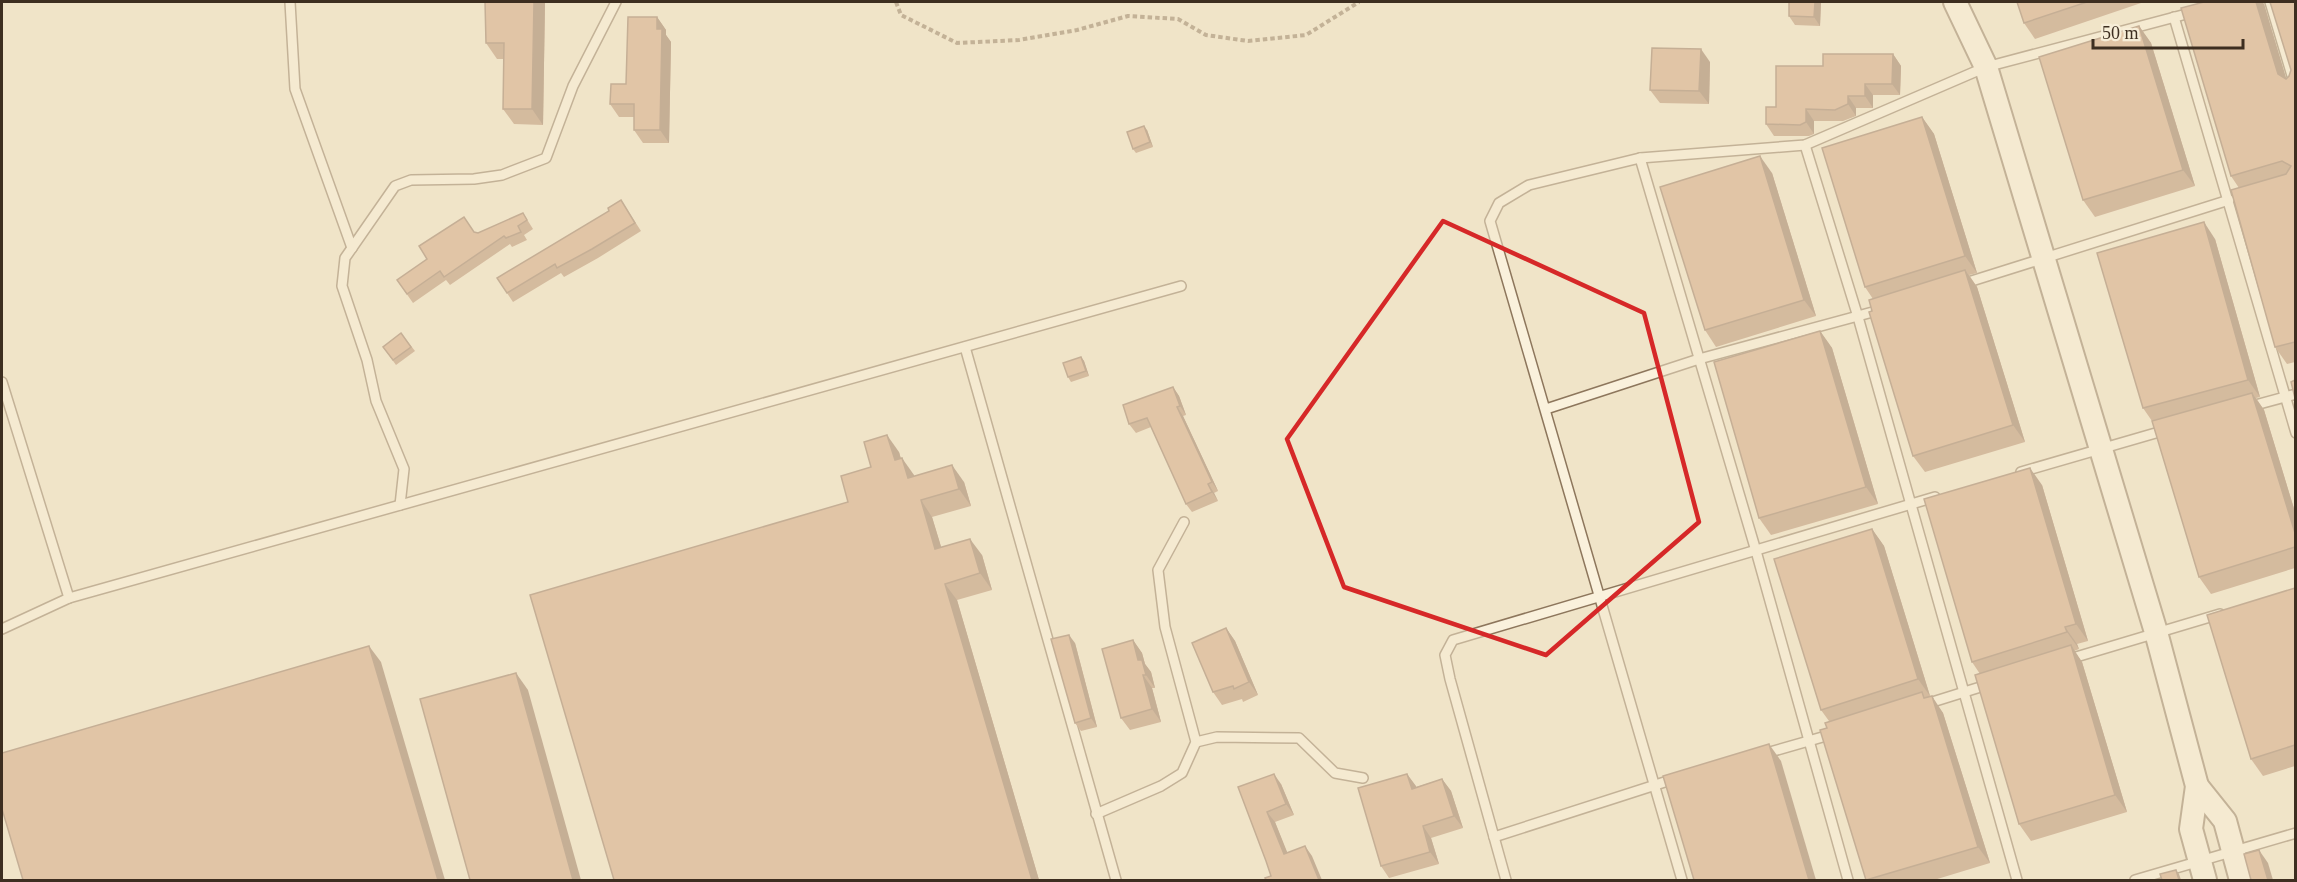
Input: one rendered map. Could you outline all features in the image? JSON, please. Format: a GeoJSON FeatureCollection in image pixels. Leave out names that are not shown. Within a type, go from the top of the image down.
{"type":"FeatureCollection","features":[{"type":"Feature","properties":{"kind":"street"},"geometry":{"type":"LineString","coordinates":[[1955,2],[1986,67],[2156,632],[2197,786],[2192,829],[2203,871]]}},
{"type":"Feature","properties":{"kind":"street"},"geometry":{"type":"LineString","coordinates":[[1968,31],[1970,2]]}},
{"type":"Feature","properties":{"kind":"street"},"geometry":{"type":"LineString","coordinates":[[2197,786],[2225,821],[2241,880]]}},
{"type":"Feature","properties":{"kind":"lane"},"geometry":{"type":"LineString","coordinates":[[291,2],[296,89],[352,248]]}},
{"type":"Feature","properties":{"kind":"lane"},"geometry":{"type":"LineString","coordinates":[[400,505],[404,469],[376,401],[367,360],[342,286],[345,258],[395,186],[411,180],[474,179],[502,175],[546,158],[573,86],[616,2]]}},
{"type":"Feature","properties":{"kind":"lane"},"geometry":{"type":"LineString","coordinates":[[2270,2],[2295,89]]}},
{"type":"Feature","properties":{"kind":"lane"},"geometry":{"type":"LineString","coordinates":[[1682,880],[1490,221],[1499,203],[1529,184],[1640,158],[1804,145],[1986,67],[2203,9]]}},
{"type":"Feature","properties":{"kind":"lane"},"geometry":{"type":"LineString","coordinates":[[2174,17],[2295,433]]}},
{"type":"Feature","properties":{"kind":"lane"},"geometry":{"type":"LineString","coordinates":[[1804,145],[1858,317],[1962,693],[2017,880]]}},
{"type":"Feature","properties":{"kind":"lane"},"geometry":{"type":"LineString","coordinates":[[1640,158],[1756,550],[1848,880]]}},
{"type":"Feature","properties":{"kind":"lane"},"geometry":{"type":"LineString","coordinates":[[1956,286],[2240,200]]}},
{"type":"Feature","properties":{"kind":"lane"},"geometry":{"type":"LineString","coordinates":[[2,629],[69,598],[1181,286]]}},
{"type":"Feature","properties":{"kind":"lane"},"geometry":{"type":"LineString","coordinates":[[1546,409],[1699,359],[1890,307]]}},
{"type":"Feature","properties":{"kind":"lane"},"geometry":{"type":"LineString","coordinates":[[965,346],[1116,880]]}},
{"type":"Feature","properties":{"kind":"lane"},"geometry":{"type":"LineString","coordinates":[[2,382],[69,598]]}},
{"type":"Feature","properties":{"kind":"lane"},"geometry":{"type":"LineString","coordinates":[[2242,409],[2295,394]]}},
{"type":"Feature","properties":{"kind":"lane"},"geometry":{"type":"LineString","coordinates":[[2011,475],[2176,427]]}},
{"type":"Feature","properties":{"kind":"lane"},"geometry":{"type":"LineString","coordinates":[[1506,880],[1445,655],[1453,640],[1944,495]]}},
{"type":"Feature","properties":{"kind":"lane"},"geometry":{"type":"LineString","coordinates":[[1096,814],[1161,786],[1182,773],[1196,742],[1165,627],[1158,570],[1184,522]]}},
{"type":"Feature","properties":{"kind":"lane"},"geometry":{"type":"LineString","coordinates":[[2053,664],[2231,611]]}},
{"type":"Feature","properties":{"kind":"lane"},"geometry":{"type":"LineString","coordinates":[[1918,707],[1996,682]]}},
{"type":"Feature","properties":{"kind":"lane"},"geometry":{"type":"LineString","coordinates":[[1754,756],[1842,731]]}},
{"type":"Feature","properties":{"kind":"lane"},"geometry":{"type":"LineString","coordinates":[[1196,742],[1217,737],[1299,738],[1335,772],[1363,778]]}},
{"type":"Feature","properties":{"kind":"lane"},"geometry":{"type":"LineString","coordinates":[[1494,837],[1688,775]]}},
{"type":"Feature","properties":{"kind":"lane"},"geometry":{"type":"LineString","coordinates":[[2135,880],[2203,871],[2233,852],[2295,833]]}},
{"type":"Feature","properties":{"kind":"path"},"geometry":{"type":"LineString","coordinates":[[896,2],[901,15],[957,43],[1019,40],[1077,30],[1128,16],[1178,19],[1206,35],[1248,41],[1306,35],[1359,2]]}},
{"type":"Feature","properties":{"kind":"highlighted area"},"geometry":{"type":"Polygon","coordinates":[[[1443,221],[1644,313],[1699,522],[1546,655],[1344,587],[1287,439],[1443,221]]]}},
{"type":"Feature","properties":{"kind":"building"},"geometry":{"type":"Polygon","coordinates":[[[485,2],[534,2],[532,109],[503,109],[504,43],[486,43],[485,2]]]}},
{"type":"Feature","properties":{"kind":"building"},"geometry":{"type":"Polygon","coordinates":[[[1789,2],[1815,2],[1814,17],[1789,16],[1789,2]]]}},
{"type":"Feature","properties":{"kind":"building"},"geometry":{"type":"Polygon","coordinates":[[[2017,2],[2087,2],[2024,23],[2017,2]]]}},
{"type":"Feature","properties":{"kind":"building"},"geometry":{"type":"Polygon","coordinates":[[[2204,2],[2256,2],[2278,74],[2286,79],[2291,70],[2270,2],[2295,2],[2295,342],[2275,347],[2231,190],[2286,174],[2291,166],[2282,161],[2231,176],[2181,8],[2204,2]]]}},
{"type":"Feature","properties":{"kind":"building"},"geometry":{"type":"Polygon","coordinates":[[[628,17],[657,17],[657,29],[662,29],[660,130],[634,130],[634,104],[610,104],[611,84],[626,84],[628,17]]]}},
{"type":"Feature","properties":{"kind":"building"},"geometry":{"type":"Polygon","coordinates":[[[2139,26],[2183,170],[2083,200],[2039,57],[2139,26]]]}},
{"type":"Feature","properties":{"kind":"building"},"geometry":{"type":"Polygon","coordinates":[[[1652,48],[1701,49],[1699,91],[1650,90],[1652,48]]]}},
{"type":"Feature","properties":{"kind":"building"},"geometry":{"type":"Polygon","coordinates":[[[1823,54],[1893,54],[1892,84],[1865,84],[1865,96],[1848,96],[1848,104],[1835,110],[1806,109],[1806,122],[1800,125],[1766,124],[1766,107],[1776,107],[1776,66],[1823,66],[1823,54]]]}},
{"type":"Feature","properties":{"kind":"building"},"geometry":{"type":"Polygon","coordinates":[[[1922,117],[1965,256],[1865,287],[1822,148],[1922,117]]]}},
{"type":"Feature","properties":{"kind":"building"},"geometry":{"type":"Polygon","coordinates":[[[1144,126],[1150,142],[1133,149],[1127,132],[1144,126]]]}},
{"type":"Feature","properties":{"kind":"building"},"geometry":{"type":"Polygon","coordinates":[[[1760,156],[1804,300],[1705,330],[1660,187],[1760,156]]]}},
{"type":"Feature","properties":{"kind":"building"},"geometry":{"type":"Polygon","coordinates":[[[621,200],[635,223],[557,268],[555,264],[507,293],[497,278],[609,211],[608,208],[621,200]]]}},
{"type":"Feature","properties":{"kind":"building"},"geometry":{"type":"Polygon","coordinates":[[[523,213],[527,220],[518,226],[521,232],[506,238],[504,236],[444,277],[440,271],[407,294],[397,280],[427,259],[419,246],[464,217],[474,232],[478,233],[523,213]]]}},
{"type":"Feature","properties":{"kind":"building"},"geometry":{"type":"Polygon","coordinates":[[[2204,222],[2248,380],[2143,408],[2097,253],[2204,222]]]}},
{"type":"Feature","properties":{"kind":"building"},"geometry":{"type":"Polygon","coordinates":[[[1965,270],[2013,425],[1913,456],[1869,312],[1872,311],[1869,300],[1965,270]]]}},
{"type":"Feature","properties":{"kind":"building"},"geometry":{"type":"Polygon","coordinates":[[[1820,331],[1866,487],[1759,518],[1714,362],[1820,331]]]}},
{"type":"Feature","properties":{"kind":"building"},"geometry":{"type":"Polygon","coordinates":[[[401,333],[411,347],[393,360],[383,347],[401,333]]]}},
{"type":"Feature","properties":{"kind":"building"},"geometry":{"type":"Polygon","coordinates":[[[1081,357],[1086,371],[1068,377],[1063,363],[1081,357]]]}},
{"type":"Feature","properties":{"kind":"building"},"geometry":{"type":"Polygon","coordinates":[[[2295,380],[2295,398],[2291,382],[2295,380]]]}},
{"type":"Feature","properties":{"kind":"building"},"geometry":{"type":"Polygon","coordinates":[[[1173,387],[1180,406],[1177,407],[1212,482],[1208,484],[1212,492],[1186,504],[1147,418],[1129,424],[1123,405],[1173,387]]]}},
{"type":"Feature","properties":{"kind":"building"},"geometry":{"type":"Polygon","coordinates":[[[2252,393],[2295,533],[2295,547],[2199,577],[2152,421],[2252,393]]]}},
{"type":"Feature","properties":{"kind":"building"},"geometry":{"type":"Polygon","coordinates":[[[887,435],[895,460],[902,458],[908,478],[952,465],[959,489],[921,500],[935,549],[970,539],[980,573],[945,584],[1032,880],[614,880],[530,595],[848,502],[841,476],[871,467],[864,442],[887,435]]]}},
{"type":"Feature","properties":{"kind":"building"},"geometry":{"type":"Polygon","coordinates":[[[2030,468],[2076,624],[2065,627],[2067,632],[1972,662],[1924,499],[2030,468]]]}},
{"type":"Feature","properties":{"kind":"building"},"geometry":{"type":"Polygon","coordinates":[[[1872,529],[1918,679],[1821,710],[1774,559],[1872,529]]]}},
{"type":"Feature","properties":{"kind":"building"},"geometry":{"type":"Polygon","coordinates":[[[2295,588],[2295,745],[2251,759],[2207,615],[2295,588]]]}},
{"type":"Feature","properties":{"kind":"building"},"geometry":{"type":"Polygon","coordinates":[[[1226,628],[1249,682],[1234,689],[1233,686],[1213,692],[1192,643],[1226,628]]]}},
{"type":"Feature","properties":{"kind":"building"},"geometry":{"type":"Polygon","coordinates":[[[1069,635],[1091,718],[1075,723],[1051,639],[1069,635]]]}},
{"type":"Feature","properties":{"kind":"building"},"geometry":{"type":"Polygon","coordinates":[[[1133,640],[1138,660],[1142,660],[1146,675],[1143,675],[1152,709],[1121,718],[1102,649],[1133,640]]]}},
{"type":"Feature","properties":{"kind":"building"},"geometry":{"type":"Polygon","coordinates":[[[2071,645],[2115,795],[2019,824],[1975,675],[2071,645]]]}},
{"type":"Feature","properties":{"kind":"building"},"geometry":{"type":"Polygon","coordinates":[[[369,646],[438,880],[23,880],[2,809],[2,753],[369,646]]]}},
{"type":"Feature","properties":{"kind":"building"},"geometry":{"type":"Polygon","coordinates":[[[516,673],[573,880],[470,880],[420,699],[516,673]]]}},
{"type":"Feature","properties":{"kind":"building"},"geometry":{"type":"Polygon","coordinates":[[[1922,692],[1924,698],[1932,696],[1978,847],[1866,880],[1820,730],[1827,728],[1825,723],[1922,692]]]}},
{"type":"Feature","properties":{"kind":"building"},"geometry":{"type":"Polygon","coordinates":[[[1769,744],[1809,880],[1694,880],[1663,776],[1769,744]]]}},
{"type":"Feature","properties":{"kind":"building"},"geometry":{"type":"Polygon","coordinates":[[[1274,774],[1286,804],[1267,812],[1284,854],[1305,846],[1319,880],[1266,880],[1265,878],[1271,876],[1238,787],[1274,774]]]}},
{"type":"Feature","properties":{"kind":"building"},"geometry":{"type":"Polygon","coordinates":[[[1407,774],[1412,789],[1442,779],[1454,816],[1423,826],[1430,852],[1381,866],[1358,788],[1407,774]]]}},
{"type":"Feature","properties":{"kind":"building"},"geometry":{"type":"Polygon","coordinates":[[[2259,850],[2268,880],[2251,880],[2244,854],[2259,850]]]}},
{"type":"Feature","properties":{"kind":"building"},"geometry":{"type":"Polygon","coordinates":[[[2176,870],[2179,880],[2162,880],[2160,874],[2176,870]]]}}]}
